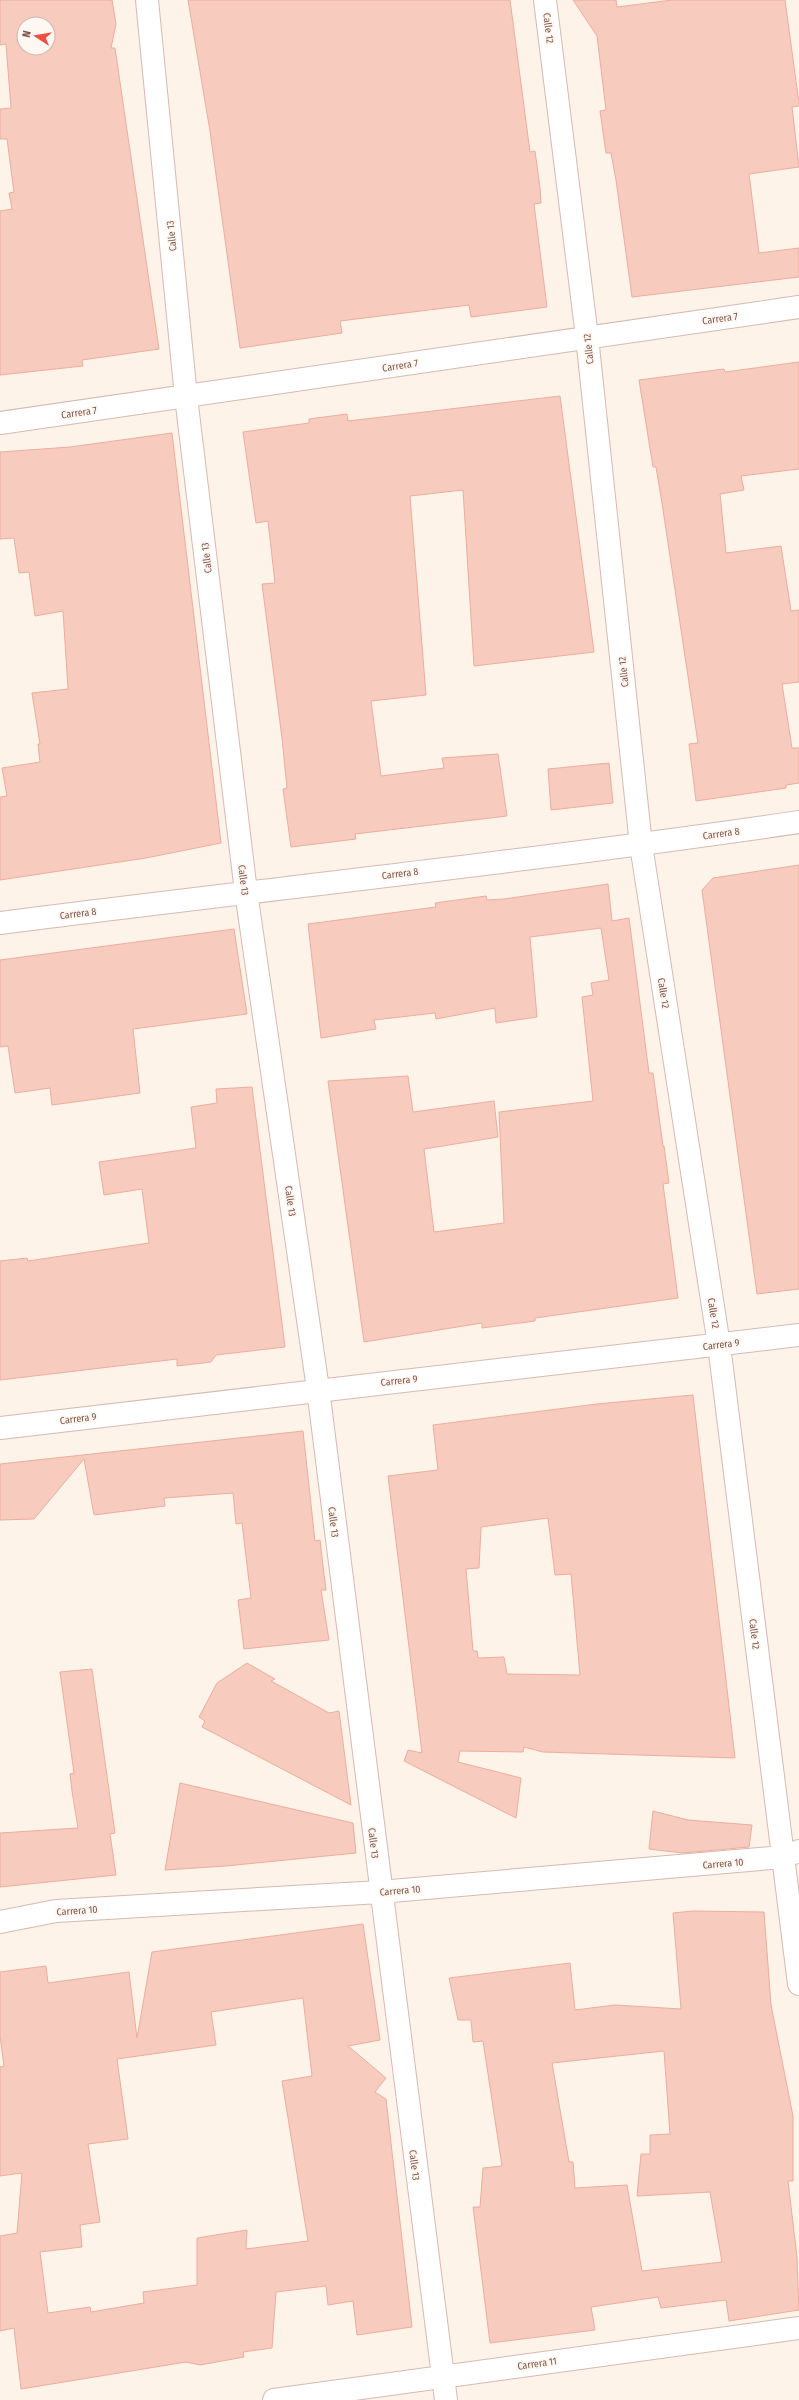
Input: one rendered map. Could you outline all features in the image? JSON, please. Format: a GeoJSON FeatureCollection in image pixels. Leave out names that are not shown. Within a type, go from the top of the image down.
{"type":"FeatureCollection","features":[{"type":"Feature","properties":{"kind":"street","name":"Calle 13"},"geometry":{"type":"LineString","coordinates":[[147,0],[186,398],[246,892],[318,1389],[380,1892],[446,2400]]}},
{"type":"Feature","properties":{"kind":"street","name":"Calle 12"},"geometry":{"type":"LineString","coordinates":[[545,0],[587,337],[641,845],[719,1345],[791,1854],[799,1984]]}},
{"type":"Feature","properties":{"kind":"street","name":"Carrera 7"},"geometry":{"type":"LineString","coordinates":[[0,423],[186,398],[587,337],[799,307]]}},
{"type":"Feature","properties":{"kind":"street","name":"Carrera 8"},"geometry":{"type":"LineString","coordinates":[[0,923],[641,845],[799,822]]}},
{"type":"Feature","properties":{"kind":"street","name":"Carrera 9"},"geometry":{"type":"LineString","coordinates":[[0,1428],[318,1389],[799,1335]]}},
{"type":"Feature","properties":{"kind":"street","name":"Carrera 10"},"geometry":{"type":"LineString","coordinates":[[0,1922],[56,1911],[380,1892],[791,1854]]}},
{"type":"Feature","properties":{"kind":"street","name":"Carrera 11"},"geometry":{"type":"LineString","coordinates":[[274,2400],[799,2328]]}},
{"type":"Feature","properties":{"kind":"building"},"geometry":{"type":"Polygon","coordinates":[[[0,0],[112,0],[116,24],[111,48],[115,48],[159,349],[82,360],[83,366],[0,375],[0,211],[12,209],[9,193],[14,192],[7,139],[0,139],[0,109],[11,108],[6,44],[0,45],[0,0]]]}},
{"type":"Feature","properties":{"kind":"building"},"geometry":{"type":"Polygon","coordinates":[[[188,0],[510,0],[530,152],[535,151],[540,188],[541,203],[534,204],[547,307],[471,317],[469,305],[340,321],[342,333],[240,348],[210,131],[188,0]]]}},
{"type":"Feature","properties":{"kind":"building"},"geometry":{"type":"Polygon","coordinates":[[[573,0],[616,0],[617,7],[672,0],[785,0],[799,103],[799,106],[792,107],[799,167],[749,174],[759,253],[799,248],[799,277],[632,297],[616,180],[611,153],[606,153],[600,111],[606,110],[597,36],[573,0]]]}},
{"type":"Feature","properties":{"kind":"building"},"geometry":{"type":"Polygon","coordinates":[[[799,362],[799,469],[741,476],[744,490],[720,494],[726,553],[781,546],[791,611],[799,610],[799,682],[782,684],[792,748],[799,748],[799,783],[786,785],[786,788],[696,801],[689,744],[698,743],[662,503],[656,467],[653,467],[639,380],[724,369],[725,372],[799,362]]]}},
{"type":"Feature","properties":{"kind":"building"},"geometry":{"type":"Polygon","coordinates":[[[560,396],[594,652],[474,666],[463,490],[410,496],[426,695],[371,701],[381,776],[444,768],[442,758],[498,754],[507,816],[355,834],[356,839],[291,847],[283,789],[287,788],[282,738],[262,584],[275,583],[268,521],[256,523],[243,432],[309,423],[309,419],[347,414],[348,421],[560,396]]]}},
{"type":"Feature","properties":{"kind":"building"},"geometry":{"type":"Polygon","coordinates":[[[172,433],[221,843],[146,858],[0,880],[0,797],[7,796],[2,768],[40,762],[38,744],[40,744],[32,693],[68,689],[63,611],[35,616],[29,572],[19,573],[14,538],[0,539],[0,452],[70,447],[172,433]]]}},
{"type":"Feature","properties":{"kind":"building"},"geometry":{"type":"Polygon","coordinates":[[[609,763],[613,803],[551,810],[548,769],[609,763]]]}},
{"type":"Feature","properties":{"kind":"building"},"geometry":{"type":"Polygon","coordinates":[[[799,865],[799,1289],[757,1294],[702,890],[713,878],[799,865]]]}},
{"type":"Feature","properties":{"kind":"building"},"geometry":{"type":"Polygon","coordinates":[[[608,884],[612,921],[629,918],[649,1073],[653,1073],[669,1183],[663,1184],[678,1298],[535,1318],[535,1321],[482,1328],[482,1323],[364,1342],[328,1081],[408,1076],[413,1112],[494,1101],[498,1137],[424,1149],[434,1232],[504,1223],[499,1112],[593,1101],[582,997],[593,995],[591,983],[609,980],[601,928],[530,937],[537,1017],[496,1023],[495,1008],[436,1019],[435,1013],[374,1020],[376,1029],[321,1038],[308,924],[436,907],[435,903],[486,896],[487,900],[504,899],[608,884]]]}},
{"type":"Feature","properties":{"kind":"building"},"geometry":{"type":"Polygon","coordinates":[[[234,929],[247,1014],[133,1029],[140,1093],[52,1105],[50,1088],[15,1093],[8,1046],[0,1047],[0,960],[234,929]]]}},
{"type":"Feature","properties":{"kind":"building"},"geometry":{"type":"Polygon","coordinates":[[[252,1087],[285,1347],[216,1355],[211,1362],[177,1366],[177,1359],[0,1380],[0,1261],[27,1258],[28,1261],[149,1243],[142,1189],[104,1195],[99,1162],[196,1148],[191,1107],[217,1103],[216,1089],[252,1087]]]}},
{"type":"Feature","properties":{"kind":"building"},"geometry":{"type":"Polygon","coordinates":[[[693,1395],[735,1758],[543,1752],[524,1747],[523,1752],[460,1751],[458,1762],[521,1778],[516,1818],[404,1761],[408,1750],[422,1753],[388,1476],[438,1470],[433,1425],[597,1404],[693,1395]],[[548,1518],[481,1527],[479,1568],[466,1569],[473,1651],[477,1651],[478,1658],[504,1657],[507,1674],[580,1675],[571,1574],[555,1575],[548,1518]]]}},
{"type":"Feature","properties":{"kind":"building"},"geometry":{"type":"Polygon","coordinates":[[[303,1431],[315,1541],[320,1540],[326,1590],[321,1590],[329,1640],[244,1649],[238,1600],[251,1598],[242,1523],[236,1524],[233,1493],[164,1498],[165,1506],[94,1515],[84,1459],[34,1519],[0,1520],[0,1464],[303,1431]]]}},
{"type":"Feature","properties":{"kind":"building"},"geometry":{"type":"Polygon","coordinates":[[[247,1663],[275,1679],[271,1681],[329,1713],[339,1711],[351,1805],[202,1727],[205,1721],[199,1717],[217,1683],[247,1663]]]}},
{"type":"Feature","properties":{"kind":"building"},"geometry":{"type":"Polygon","coordinates":[[[92,1669],[115,1833],[110,1834],[116,1875],[0,1887],[0,1833],[78,1828],[70,1774],[74,1773],[60,1672],[92,1669]]]}},
{"type":"Feature","properties":{"kind":"building"},"geometry":{"type":"Polygon","coordinates":[[[180,1783],[353,1823],[356,1853],[226,1866],[165,1870],[180,1783]]]}},
{"type":"Feature","properties":{"kind":"building"},"geometry":{"type":"Polygon","coordinates":[[[653,1811],[688,1820],[752,1825],[749,1847],[683,1853],[649,1849],[653,1811]]]}},
{"type":"Feature","properties":{"kind":"building"},"geometry":{"type":"Polygon","coordinates":[[[693,1911],[764,1912],[771,2005],[793,2116],[793,2181],[788,2181],[797,2257],[799,2310],[729,2321],[726,2300],[661,2308],[658,2297],[591,2307],[595,2330],[490,2343],[473,2207],[480,2207],[483,2168],[502,2166],[483,2041],[473,2042],[471,2020],[458,2020],[449,1978],[570,1963],[575,2010],[615,2005],[681,2009],[673,1913],[693,1911]],[[664,2051],[552,2063],[569,2162],[573,2162],[575,2188],[627,2185],[642,2271],[722,2262],[710,2192],[637,2196],[641,2154],[650,2154],[650,2135],[670,2134],[664,2051]]]}},
{"type":"Feature","properties":{"kind":"building"},"geometry":{"type":"Polygon","coordinates":[[[363,1924],[380,2040],[348,2046],[386,2078],[375,2092],[386,2099],[412,2327],[357,2335],[353,2301],[328,2305],[326,2286],[276,2292],[272,2348],[243,2352],[244,2357],[200,2365],[186,2362],[21,2389],[14,2328],[0,2331],[0,2236],[17,2233],[22,2173],[0,2176],[0,2067],[4,2066],[0,2036],[0,1972],[46,1966],[48,1983],[129,1972],[137,2038],[152,1952],[363,1924]],[[303,1998],[211,2012],[216,2045],[117,2059],[128,2139],[88,2144],[100,2222],[80,2225],[82,2247],[40,2252],[48,2313],[90,2307],[91,2312],[144,2303],[143,2292],[197,2285],[197,2238],[247,2230],[246,2249],[308,2241],[282,2081],[312,2076],[303,1998]]]}}]}
